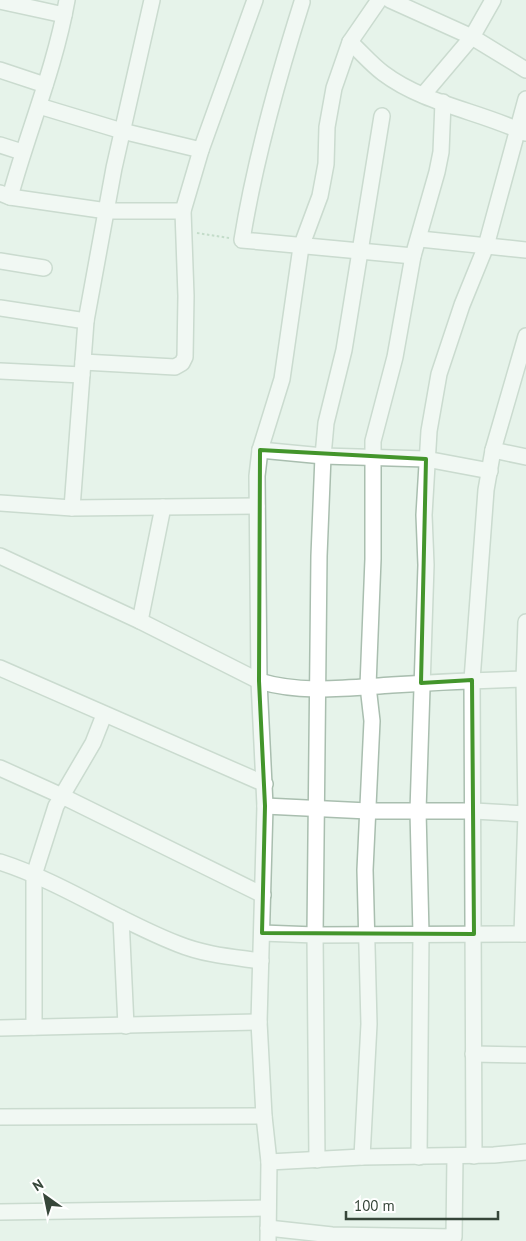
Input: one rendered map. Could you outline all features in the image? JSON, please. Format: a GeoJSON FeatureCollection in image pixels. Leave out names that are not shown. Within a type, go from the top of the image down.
{"type":"FeatureCollection","features":[{"type":"Feature","properties":{"kind":"street"},"geometry":{"type":"LineString","coordinates":[[72,508],[86,321],[122,131],[152,0]]}},
{"type":"Feature","properties":{"kind":"street"},"geometry":{"type":"LineString","coordinates":[[0,372],[82,368],[175,367],[182,363],[185,357],[183,211],[201,150],[255,0]]}},
{"type":"Feature","properties":{"kind":"street"},"geometry":{"type":"LineString","coordinates":[[379,0],[350,42],[334,88],[327,127],[326,164],[320,196],[301,247],[282,378],[260,450],[257,506],[258,681],[265,806],[259,1022],[264,1116],[269,1162],[268,1235],[454,1239],[455,1156]]}},
{"type":"Feature","properties":{"kind":"street"},"geometry":{"type":"LineString","coordinates":[[390,0],[472,37],[526,70]]}},
{"type":"Feature","properties":{"kind":"street"},"geometry":{"type":"LineString","coordinates":[[423,95],[472,37],[493,0]]}},
{"type":"Feature","properties":{"kind":"street"},"geometry":{"type":"LineString","coordinates":[[0,1],[66,7],[39,106],[5,195],[107,211],[183,211]]}},
{"type":"Feature","properties":{"kind":"street"},"geometry":{"type":"LineString","coordinates":[[301,1],[273,94],[242,240],[413,256]]}},
{"type":"Feature","properties":{"kind":"street"},"geometry":{"type":"LineString","coordinates":[[350,42],[384,74],[423,95],[521,131]]}},
{"type":"Feature","properties":{"kind":"street"},"geometry":{"type":"LineString","coordinates":[[0,70],[45,85]]}},
{"type":"Feature","properties":{"kind":"street"},"geometry":{"type":"LineString","coordinates":[[419,1157],[421,934],[418,811],[426,459],[439,374],[462,305],[486,246],[521,131],[526,99]]}},
{"type":"Feature","properties":{"kind":"street"},"geometry":{"type":"LineString","coordinates":[[362,1157],[370,1024],[366,870],[372,721],[368,686],[373,559],[373,441],[395,357],[413,256],[420,239],[441,152],[443,102]]}},
{"type":"Feature","properties":{"kind":"street"},"geometry":{"type":"LineString","coordinates":[[39,106],[122,131],[201,150]]}},
{"type":"Feature","properties":{"kind":"street"},"geometry":{"type":"LineString","coordinates":[[317,1160],[316,935],[319,556],[323,456],[326,423],[344,350],[382,116]]}},
{"type":"Feature","properties":{"kind":"street"},"geometry":{"type":"LineString","coordinates":[[0,145],[22,152]]}},
{"type":"Feature","properties":{"kind":"street"},"geometry":{"type":"LineString","coordinates":[[420,239],[526,250]]}},
{"type":"Feature","properties":{"kind":"street"},"geometry":{"type":"LineString","coordinates":[[0,261],[44,268]]}},
{"type":"Feature","properties":{"kind":"street"},"geometry":{"type":"LineString","coordinates":[[0,308],[86,321]]}},
{"type":"Feature","properties":{"kind":"street"},"geometry":{"type":"LineString","coordinates":[[474,1156],[472,680],[486,490],[493,450],[526,336]]}},
{"type":"Feature","properties":{"kind":"street"},"geometry":{"type":"LineString","coordinates":[[260,450],[323,456],[426,459],[490,471]]}},
{"type":"Feature","properties":{"kind":"street"},"geometry":{"type":"LineString","coordinates":[[493,450],[526,458]]}},
{"type":"Feature","properties":{"kind":"street"},"geometry":{"type":"LineString","coordinates":[[0,503],[72,508],[257,506]]}},
{"type":"Feature","properties":{"kind":"street"},"geometry":{"type":"LineString","coordinates":[[140,621],[163,507]]}},
{"type":"Feature","properties":{"kind":"street"},"geometry":{"type":"LineString","coordinates":[[0,556],[140,621],[258,681],[287,688],[318,689],[472,680],[525,679]]}},
{"type":"Feature","properties":{"kind":"street"},"geometry":{"type":"LineString","coordinates":[[262,933],[316,935],[524,934],[526,622]]}},
{"type":"Feature","properties":{"kind":"street"},"geometry":{"type":"LineString","coordinates":[[0,668],[265,784]]}},
{"type":"Feature","properties":{"kind":"street"},"geometry":{"type":"LineString","coordinates":[[34,1027],[34,875],[56,806],[93,743],[104,715]]}},
{"type":"Feature","properties":{"kind":"street"},"geometry":{"type":"LineString","coordinates":[[0,768],[62,796],[263,895]]}},
{"type":"Feature","properties":{"kind":"street"},"geometry":{"type":"LineString","coordinates":[[265,806],[368,811],[474,811],[526,814]]}},
{"type":"Feature","properties":{"kind":"street"},"geometry":{"type":"LineString","coordinates":[[0,862],[34,875],[120,918],[179,944],[203,952],[261,960]]}},
{"type":"Feature","properties":{"kind":"street"},"geometry":{"type":"LineString","coordinates":[[120,918],[126,1026]]}},
{"type":"Feature","properties":{"kind":"street"},"geometry":{"type":"LineString","coordinates":[[0,1028],[259,1022]]}},
{"type":"Feature","properties":{"kind":"street"},"geometry":{"type":"LineString","coordinates":[[473,1054],[526,1055]]}},
{"type":"Feature","properties":{"kind":"street"},"geometry":{"type":"LineString","coordinates":[[0,1117],[264,1116]]}},
{"type":"Feature","properties":{"kind":"street"},"geometry":{"type":"LineString","coordinates":[[269,1162],[362,1157],[474,1156],[526,1152]]}},
{"type":"Feature","properties":{"kind":"street"},"geometry":{"type":"LineString","coordinates":[[0,1212],[268,1208]]}},
{"type":"Feature","properties":{"kind":"path"},"geometry":{"type":"LineString","coordinates":[[184,231],[242,240]]}},
{"type":"Feature","properties":{"kind":"highlighted area"},"geometry":{"type":"Polygon","coordinates":[[[260,450],[426,459],[421,683],[472,680],[474,934],[262,933],[265,806],[259,681],[260,450]]]}}]}
